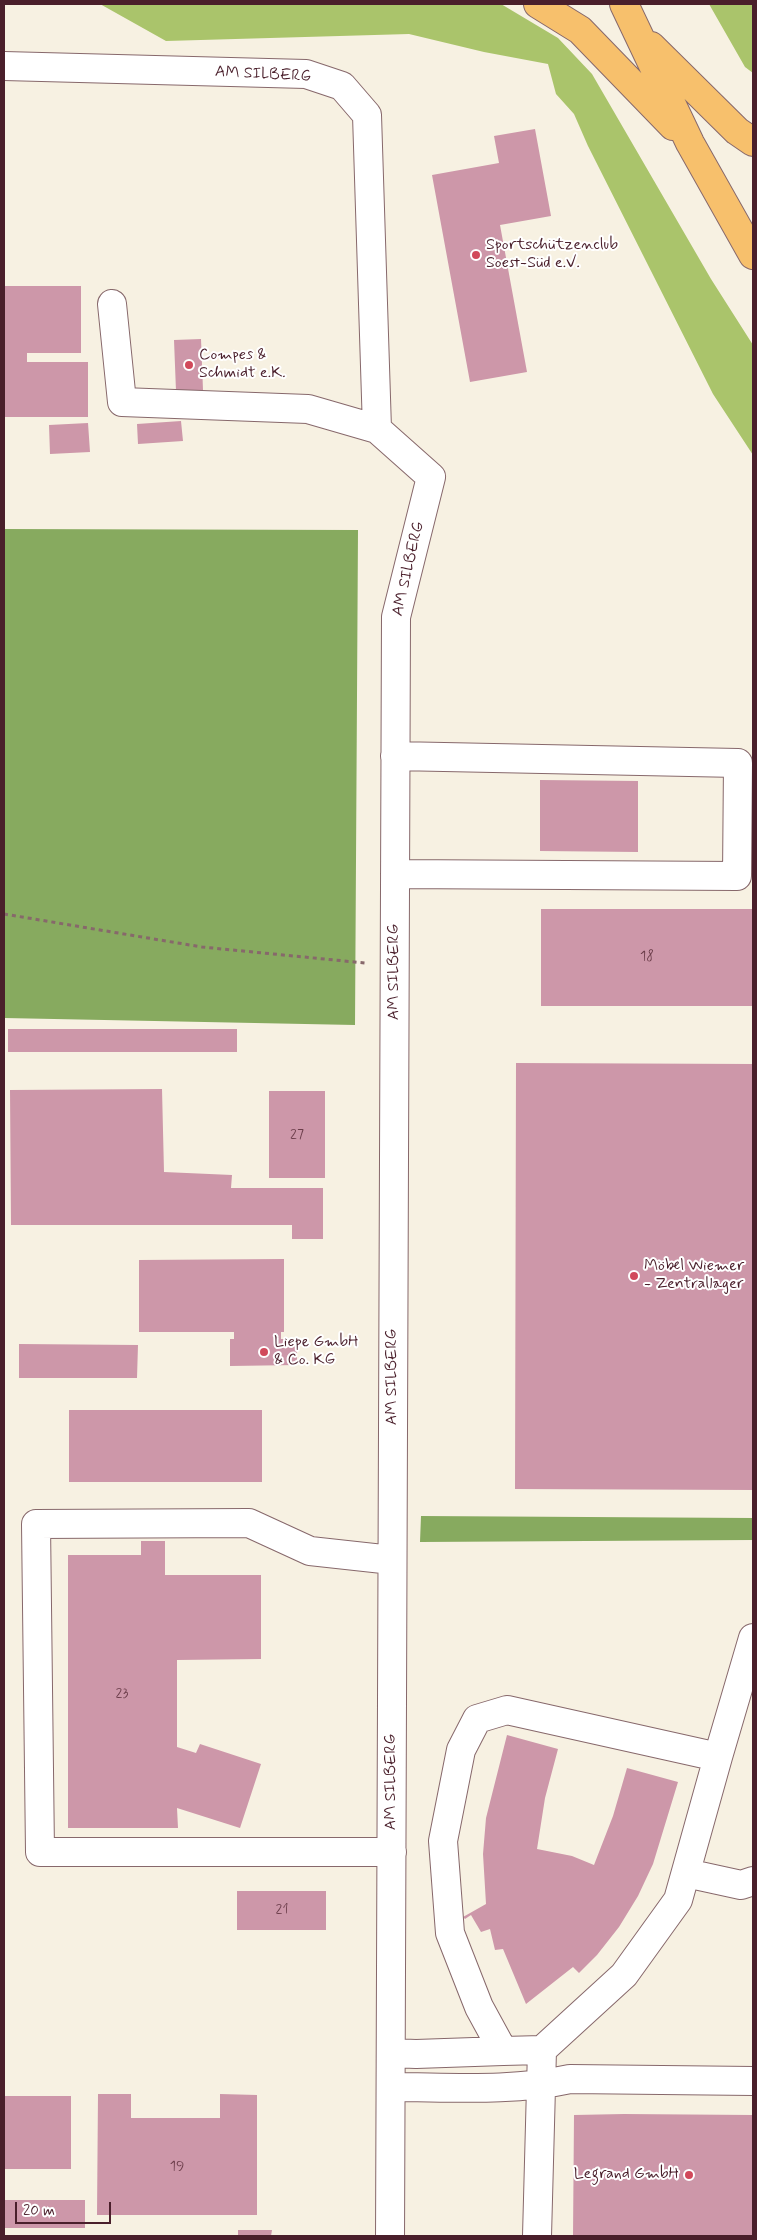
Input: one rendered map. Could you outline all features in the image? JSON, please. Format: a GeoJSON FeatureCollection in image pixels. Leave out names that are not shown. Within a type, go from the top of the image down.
{"type":"FeatureCollection","features":[{"type":"Feature","properties":{"kind":"highway"},"geometry":{"type":"LineString","coordinates":[[538,4],[580,30],[690,143]]}},
{"type":"Feature","properties":{"kind":"highway"},"geometry":{"type":"LineString","coordinates":[[624,4],[690,143],[753,255]]}},
{"type":"Feature","properties":{"kind":"highway"},"geometry":{"type":"LineString","coordinates":[[636,31],[737,132],[753,142]]}},
{"type":"Feature","properties":{"kind":"street","name":"AM SILBERG"},"geometry":{"type":"LineString","coordinates":[[4,66],[306,74],[342,86],[367,115],[377,429],[431,477],[396,617],[390,2236]]}},
{"type":"Feature","properties":{"kind":"street"},"geometry":{"type":"LineString","coordinates":[[112,304],[122,402],[308,409],[377,429]]}},
{"type":"Feature","properties":{"kind":"street"},"geometry":{"type":"LineString","coordinates":[[395,756],[738,763],[736,876],[395,874]]}},
{"type":"Feature","properties":{"kind":"street"},"geometry":{"type":"LineString","coordinates":[[392,1560],[310,1551],[249,1523],[36,1524],[40,1852],[392,1852]]}},
{"type":"Feature","properties":{"kind":"street"},"geometry":{"type":"LineString","coordinates":[[391,2053],[542,2050],[624,1975],[678,1900],[753,1638]]}},
{"type":"Feature","properties":{"kind":"street"},"geometry":{"type":"LineString","coordinates":[[503,2051],[479,2007],[450,1933],[449,1924],[443,1841],[461,1750],[477,1719],[507,1710],[718,1756]]}},
{"type":"Feature","properties":{"kind":"street"},"geometry":{"type":"LineString","coordinates":[[686,1873],[742,1885],[753,1881]]}},
{"type":"Feature","properties":{"kind":"street"},"geometry":{"type":"LineString","coordinates":[[536,2236],[542,2050]]}},
{"type":"Feature","properties":{"kind":"street"},"geometry":{"type":"LineString","coordinates":[[390,2087],[540,2085],[570,2079],[753,2081]]}},
{"type":"Feature","properties":{"kind":"path"},"geometry":{"type":"LineString","coordinates":[[4,914],[202,946],[346,962],[395,963]]}},
{"type":"Feature","properties":{"kind":"green space"},"geometry":{"type":"Polygon","coordinates":[[[100,4],[501,4],[558,38],[592,74],[711,279],[753,345],[753,455],[713,394],[588,146],[574,114],[556,94],[548,64],[484,52],[409,34],[166,41],[100,4]]]}},
{"type":"Feature","properties":{"kind":"green space"},"geometry":{"type":"Polygon","coordinates":[[[709,4],[753,4],[753,73],[745,67],[709,4]]]}},
{"type":"Feature","properties":{"kind":"green space"},"geometry":{"type":"Polygon","coordinates":[[[4,529],[358,530],[355,1025],[4,1018],[4,529]]]}},
{"type":"Feature","properties":{"kind":"green space"},"geometry":{"type":"Polygon","coordinates":[[[421,1516],[753,1518],[753,1540],[420,1542],[421,1516]]]}},
{"type":"Feature","properties":{"kind":"building","name":"Sportschützenclub Soest-Süd e.V."},"geometry":{"type":"Polygon","coordinates":[[[535,129],[551,216],[500,225],[527,372],[470,382],[432,175],[499,163],[494,136],[535,129]]]}},
{"type":"Feature","properties":{"kind":"building"},"geometry":{"type":"Polygon","coordinates":[[[4,286],[81,286],[81,353],[27,353],[27,362],[88,362],[88,417],[4,417],[4,286]]]}},
{"type":"Feature","properties":{"kind":"building","name":"Compes & Schmidt e.K."},"geometry":{"type":"Polygon","coordinates":[[[201,339],[203,390],[176,391],[174,340],[201,339]]]}},
{"type":"Feature","properties":{"kind":"building"},"geometry":{"type":"Polygon","coordinates":[[[181,421],[183,441],[138,444],[137,424],[181,421]]]}},
{"type":"Feature","properties":{"kind":"building"},"geometry":{"type":"Polygon","coordinates":[[[88,423],[90,452],[50,454],[49,425],[88,423]]]}},
{"type":"Feature","properties":{"kind":"building"},"geometry":{"type":"Polygon","coordinates":[[[540,780],[638,781],[638,852],[540,851],[540,780]]]}},
{"type":"Feature","properties":{"kind":"building"},"geometry":{"type":"Polygon","coordinates":[[[541,909],[753,909],[753,1006],[541,1006],[541,909]]]}},
{"type":"Feature","properties":{"kind":"building"},"geometry":{"type":"Polygon","coordinates":[[[8,1029],[237,1029],[237,1052],[8,1052],[8,1029]]]}},
{"type":"Feature","properties":{"kind":"building","name":"Möbel Wiemer - Zentrallager"},"geometry":{"type":"Polygon","coordinates":[[[516,1063],[753,1064],[753,1490],[515,1489],[516,1063]]]}},
{"type":"Feature","properties":{"kind":"building"},"geometry":{"type":"Polygon","coordinates":[[[162,1089],[164,1172],[232,1175],[231,1188],[323,1188],[323,1239],[292,1239],[292,1225],[11,1225],[10,1090],[162,1089]]]}},
{"type":"Feature","properties":{"kind":"building"},"geometry":{"type":"Polygon","coordinates":[[[269,1091],[325,1091],[325,1178],[269,1178],[269,1091]]]}},
{"type":"Feature","properties":{"kind":"building"},"geometry":{"type":"Polygon","coordinates":[[[284,1259],[284,1332],[281,1332],[281,1339],[297,1339],[297,1365],[230,1366],[230,1339],[234,1339],[234,1332],[139,1332],[139,1260],[284,1259]]]}},
{"type":"Feature","properties":{"kind":"building"},"geometry":{"type":"Polygon","coordinates":[[[19,1344],[138,1345],[137,1378],[19,1378],[19,1344]]]}},
{"type":"Feature","properties":{"kind":"building"},"geometry":{"type":"Polygon","coordinates":[[[69,1410],[262,1410],[262,1482],[69,1482],[69,1410]]]}},
{"type":"Feature","properties":{"kind":"building"},"geometry":{"type":"Polygon","coordinates":[[[141,1541],[165,1541],[165,1575],[261,1575],[261,1659],[177,1660],[177,1747],[196,1753],[200,1744],[261,1764],[240,1828],[177,1808],[178,1828],[68,1828],[68,1555],[141,1555],[141,1541]]]}},
{"type":"Feature","properties":{"kind":"building"},"geometry":{"type":"Polygon","coordinates":[[[507,1735],[558,1749],[545,1798],[537,1849],[572,1856],[594,1865],[613,1816],[627,1768],[678,1782],[653,1864],[638,1896],[619,1927],[597,1955],[579,1973],[573,1967],[526,2004],[503,1949],[495,1950],[490,1929],[481,1932],[471,1915],[465,1919],[463,1917],[486,1904],[483,1854],[486,1818],[507,1735]]]}},
{"type":"Feature","properties":{"kind":"building"},"geometry":{"type":"Polygon","coordinates":[[[237,1891],[326,1891],[326,1930],[237,1930],[237,1891]]]}},
{"type":"Feature","properties":{"kind":"building"},"geometry":{"type":"Polygon","coordinates":[[[98,2094],[131,2094],[131,2118],[220,2118],[220,2094],[257,2095],[257,2215],[97,2215],[98,2094]]]}},
{"type":"Feature","properties":{"kind":"building"},"geometry":{"type":"Polygon","coordinates":[[[4,2096],[71,2096],[71,2169],[4,2169],[4,2096]]]}},
{"type":"Feature","properties":{"kind":"building","name":"Legrand GmbH"},"geometry":{"type":"Polygon","coordinates":[[[574,2115],[753,2115],[753,2236],[573,2236],[574,2115]]]}},
{"type":"Feature","properties":{"kind":"building"},"geometry":{"type":"Polygon","coordinates":[[[4,2200],[85,2200],[85,2228],[4,2228],[4,2200]]]}},
{"type":"Feature","properties":{"kind":"building"},"geometry":{"type":"Polygon","coordinates":[[[238,2230],[272,2230],[271,2236],[238,2236],[238,2230]]]}},
{"type":"Feature","properties":{"kind":"place","name":"Sportschützenclub Soest-Süd e.V."},"geometry":{"type":"Point","coordinates":[476,255]}},
{"type":"Feature","properties":{"kind":"place","name":"Compes & Schmidt e.K."},"geometry":{"type":"Point","coordinates":[189,365]}},
{"type":"Feature","properties":{"kind":"place","name":"Möbel Wiemer - Zentrallager"},"geometry":{"type":"Point","coordinates":[634,1276]}},
{"type":"Feature","properties":{"kind":"place","name":"Liepe GmbH & Co. KG"},"geometry":{"type":"Point","coordinates":[264,1352]}},
{"type":"Feature","properties":{"kind":"place","name":"Legrand GmbH"},"geometry":{"type":"Point","coordinates":[689,2175]}}]}
